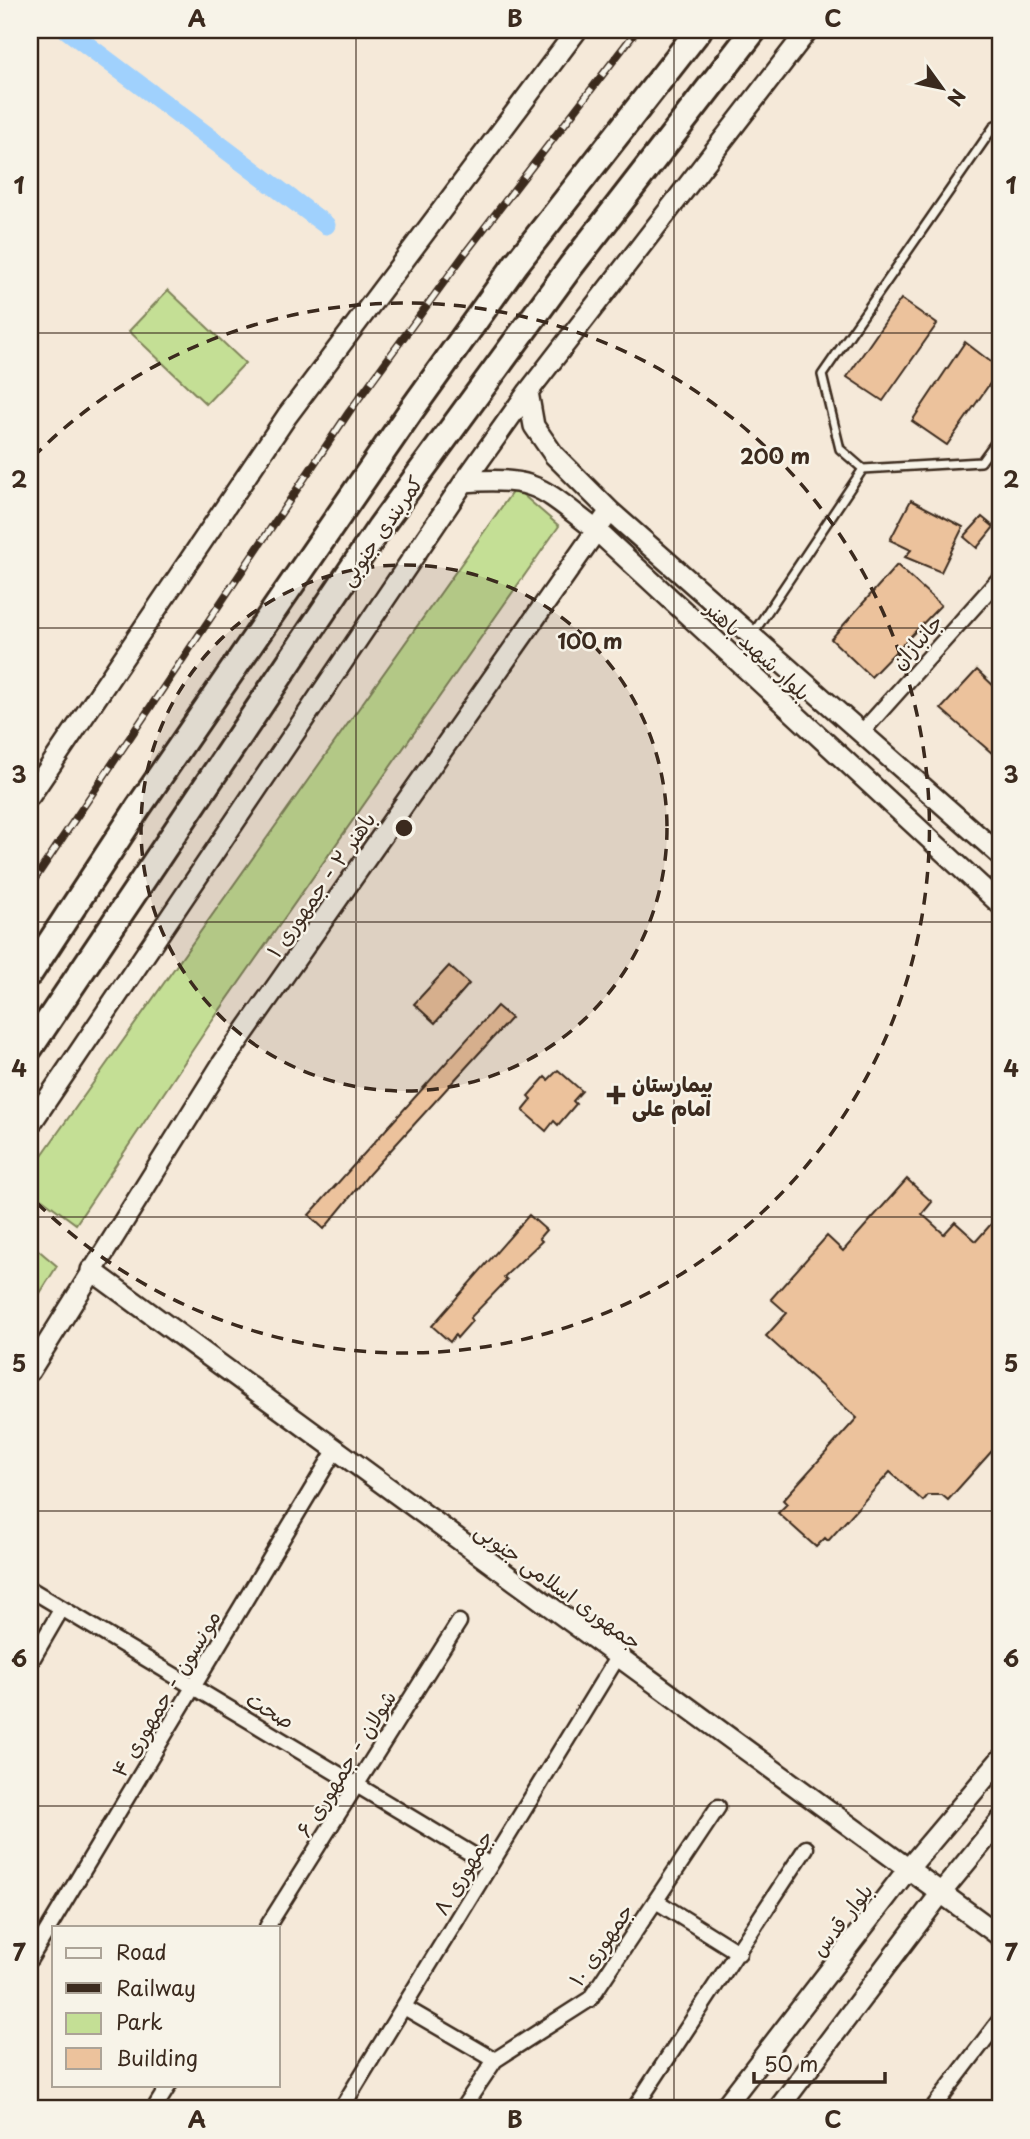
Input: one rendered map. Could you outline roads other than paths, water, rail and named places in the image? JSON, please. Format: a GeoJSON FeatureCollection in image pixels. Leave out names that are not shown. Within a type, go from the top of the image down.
{"type":"FeatureCollection","features":[{"type":"Feature","properties":{"kind":"highway","name":"کمربندی جنوبی"},"geometry":{"type":"LineString","coordinates":[[30,973],[146,797],[440,370],[516,264],[699,30]]}},
{"type":"Feature","properties":{"kind":"highway","name":"کمربندی جنوبی"},"geometry":{"type":"LineString","coordinates":[[30,1048],[380,527],[570,265],[754,30]]}},
{"type":"Feature","properties":{"kind":"main road"},"geometry":{"type":"LineString","coordinates":[[30,796],[287,416],[577,30]]}},
{"type":"Feature","properties":{"kind":"main road"},"geometry":{"type":"LineString","coordinates":[[30,1125],[464,482],[528,393],[808,30]]}},
{"type":"Feature","properties":{"kind":"main road","name":"بلوار شهید باهنر"},"geometry":{"type":"LineString","coordinates":[[528,393],[534,426],[554,455],[610,511],[1000,855]]}},
{"type":"Feature","properties":{"kind":"main road","name":"بلوار شهید باهنر"},"geometry":{"type":"LineString","coordinates":[[464,482],[519,480],[540,488],[596,530],[1000,904]]}},
{"type":"Feature","properties":{"kind":"main road","name":"باهنر ۲ - جمهوری ۱"},"geometry":{"type":"LineString","coordinates":[[30,1371],[222,1065],[610,511]]}},
{"type":"Feature","properties":{"kind":"main road","name":"جمهوری اسلامی جنوبی"},"geometry":{"type":"LineString","coordinates":[[91,1270],[1000,1936]]}},
{"type":"Feature","properties":{"kind":"main road","name":"بلوار قدس"},"geometry":{"type":"LineString","coordinates":[[723,2109],[908,1869],[1000,1760]]}},
{"type":"Feature","properties":{"kind":"main road"},"geometry":{"type":"LineString","coordinates":[[778,2109],[942,1892],[1000,1821]]}},
{"type":"Feature","properties":{"kind":"street","name":"جانبازان"},"geometry":{"type":"LineString","coordinates":[[862,732],[1000,578]]}},
{"type":"Feature","properties":{"kind":"street","name":"مونسون - جمهوری ۴"},"geometry":{"type":"LineString","coordinates":[[30,1959],[335,1449]]}},
{"type":"Feature","properties":{"kind":"street","name":"صحت"},"geometry":{"type":"LineString","coordinates":[[30,1589],[490,1865]]}},
{"type":"Feature","properties":{"kind":"street"},"geometry":{"type":"LineString","coordinates":[[30,1663],[62,1608]]}},
{"type":"Feature","properties":{"kind":"street","name":"شولان - جمهوری ۶"},"geometry":{"type":"LineString","coordinates":[[268,1926],[458,1622]]}},
{"type":"Feature","properties":{"kind":"street","name":"جمهوری ۸"},"geometry":{"type":"LineString","coordinates":[[341,2109],[618,1656]]}},
{"type":"Feature","properties":{"kind":"street","name":"جمهوری ۱۰"},"geometry":{"type":"LineString","coordinates":[[462,2109],[495,2060],[590,1999],[718,1807]]}},
{"type":"Feature","properties":{"kind":"street"},"geometry":{"type":"LineString","coordinates":[[634,2109],[806,1848]]}},
{"type":"Feature","properties":{"kind":"street"},"geometry":{"type":"LineString","coordinates":[[656,1900],[739,1953]]}},
{"type":"Feature","properties":{"kind":"street"},"geometry":{"type":"LineString","coordinates":[[404,2007],[495,2060]]}},
{"type":"Feature","properties":{"kind":"street"},"geometry":{"type":"LineString","coordinates":[[932,2109],[1000,2020]]}},
{"type":"Feature","properties":{"kind":"street"},"geometry":{"type":"LineString","coordinates":[[154,2109],[168,2086]]}},
{"type":"Feature","properties":{"kind":"lane"},"geometry":{"type":"LineString","coordinates":[[1000,129],[995,125],[822,375],[840,449],[863,469],[981,463],[1000,436]]}},
{"type":"Feature","properties":{"kind":"lane"},"geometry":{"type":"LineString","coordinates":[[752,636],[863,469]]}},
{"type":"Feature","properties":{"kind":"waterway"},"geometry":{"type":"LineString","coordinates":[[67,30],[326,225]]}},
{"type":"Feature","properties":{"kind":"railway"},"geometry":{"type":"LineString","coordinates":[[30,886],[349,412],[466,252],[637,30]]}},
{"type":"Feature","properties":{"kind":"place","name":"بیمارستان امام علی"},"geometry":{"type":"Point","coordinates":[616,1095]}}]}
